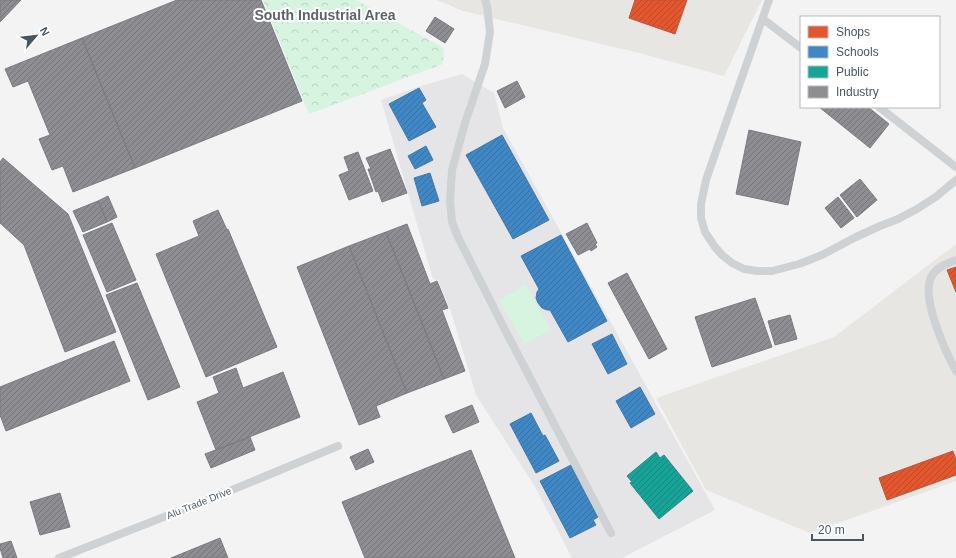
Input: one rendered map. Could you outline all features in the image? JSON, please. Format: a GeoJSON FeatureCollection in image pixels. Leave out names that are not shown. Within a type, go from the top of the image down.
{"type":"FeatureCollection","features":[{"type":"Feature","properties":{"kind":"lane"},"geometry":{"type":"LineString","coordinates":[[486,0],[490,32],[485,64],[465,124],[452,170],[450,201],[452,222],[458,237],[504,328],[611,533]]}},
{"type":"Feature","properties":{"kind":"lane"},"geometry":{"type":"LineString","coordinates":[[769,0],[706,180],[701,204],[701,218],[705,232],[722,255],[732,263],[744,269],[756,271],[772,271],[799,264],[822,255],[856,237],[917,209],[937,196],[956,180]]}},
{"type":"Feature","properties":{"kind":"lane"},"geometry":{"type":"LineString","coordinates":[[763,20],[800,47]]}},
{"type":"Feature","properties":{"kind":"lane"},"geometry":{"type":"LineString","coordinates":[[880,108],[956,167]]}},
{"type":"Feature","properties":{"kind":"lane"},"geometry":{"type":"LineString","coordinates":[[956,260],[935,271],[930,280],[928,295],[934,320],[956,371]]}},
{"type":"Feature","properties":{"kind":"lane","name":"Alu Trade Drive"},"geometry":{"type":"LineString","coordinates":[[59,558],[215,497],[338,446]]}},
{"type":"Feature","properties":{"kind":"shaded area"},"geometry":{"type":"Polygon","coordinates":[[[437,0],[762,0],[724,76],[639,53],[463,11],[437,0]]]}},
{"type":"Feature","properties":{"kind":"shaded area"},"geometry":{"type":"Polygon","coordinates":[[[462,74],[494,93],[503,128],[715,510],[622,558],[572,558],[534,485],[476,395],[451,312],[438,280],[433,279],[381,100],[462,74]]]}},
{"type":"Feature","properties":{"kind":"shaded area"},"geometry":{"type":"Polygon","coordinates":[[[956,244],[956,481],[810,533],[706,490],[656,398],[834,337],[956,244]]]}},
{"type":"Feature","properties":{"kind":"green space"},"geometry":{"type":"Polygon","coordinates":[[[263,0],[356,0],[444,48],[443,64],[309,114],[263,0]]]}},
{"type":"Feature","properties":{"kind":"green space"},"geometry":{"type":"Polygon","coordinates":[[[526,285],[551,330],[524,344],[499,300],[526,285]]]}},
{"type":"Feature","properties":{"kind":"building: Shops"},"geometry":{"type":"Polygon","coordinates":[[[635,0],[687,0],[675,34],[629,18],[635,0]]]}},
{"type":"Feature","properties":{"kind":"building: Shops"},"geometry":{"type":"Polygon","coordinates":[[[956,267],[956,292],[947,270],[956,267]]]}},
{"type":"Feature","properties":{"kind":"building: Shops"},"geometry":{"type":"Polygon","coordinates":[[[953,451],[956,460],[956,475],[887,500],[879,478],[953,451]]]}},
{"type":"Feature","properties":{"kind":"building: Schools"},"geometry":{"type":"Polygon","coordinates":[[[419,88],[426,100],[422,103],[436,127],[409,141],[389,104],[419,88]]]}},
{"type":"Feature","properties":{"kind":"building: Schools"},"geometry":{"type":"Polygon","coordinates":[[[502,135],[549,220],[513,239],[466,155],[502,135]]]}},
{"type":"Feature","properties":{"kind":"building: Schools"},"geometry":{"type":"Polygon","coordinates":[[[426,146],[433,160],[415,169],[408,156],[426,146]]]}},
{"type":"Feature","properties":{"kind":"building: Schools"},"geometry":{"type":"Polygon","coordinates":[[[430,173],[439,201],[422,206],[414,178],[430,173]]]}},
{"type":"Feature","properties":{"kind":"building: Schools"},"geometry":{"type":"Polygon","coordinates":[[[561,235],[607,321],[568,342],[550,310],[542,308],[538,303],[536,298],[539,289],[521,256],[561,235]]]}},
{"type":"Feature","properties":{"kind":"building: Schools"},"geometry":{"type":"Polygon","coordinates":[[[612,334],[627,364],[608,374],[592,344],[612,334]]]}},
{"type":"Feature","properties":{"kind":"building: Schools"},"geometry":{"type":"Polygon","coordinates":[[[640,387],[655,414],[631,428],[616,401],[640,387]]]}},
{"type":"Feature","properties":{"kind":"building: Schools"},"geometry":{"type":"Polygon","coordinates":[[[531,413],[543,436],[545,435],[559,461],[536,473],[510,424],[531,413]]]}},
{"type":"Feature","properties":{"kind":"building: Schools"},"geometry":{"type":"Polygon","coordinates":[[[571,465],[598,517],[593,520],[596,525],[570,538],[540,481],[571,465]]]}},
{"type":"Feature","properties":{"kind":"building: Public"},"geometry":{"type":"Polygon","coordinates":[[[656,452],[660,458],[664,455],[693,491],[659,519],[630,483],[632,482],[627,476],[656,452]]]}},
{"type":"Feature","properties":{"kind":"building: Industry"},"geometry":{"type":"Polygon","coordinates":[[[0,0],[21,0],[0,22],[0,0]]]}},
{"type":"Feature","properties":{"kind":"building: Industry"},"geometry":{"type":"Polygon","coordinates":[[[177,0],[261,0],[302,101],[135,168],[82,38],[177,0]]]}},
{"type":"Feature","properties":{"kind":"building: Industry"},"geometry":{"type":"Polygon","coordinates":[[[435,17],[454,29],[445,43],[426,31],[435,17]]]}},
{"type":"Feature","properties":{"kind":"building: Industry"},"geometry":{"type":"Polygon","coordinates":[[[82,38],[135,168],[73,192],[63,166],[52,170],[39,139],[50,135],[28,81],[13,87],[5,69],[82,38]]]}},
{"type":"Feature","properties":{"kind":"building: Industry"},"geometry":{"type":"Polygon","coordinates":[[[517,81],[525,97],[505,108],[497,91],[517,81]]]}},
{"type":"Feature","properties":{"kind":"building: Industry"},"geometry":{"type":"Polygon","coordinates":[[[820,108],[869,108],[889,124],[870,148],[820,108]]]}},
{"type":"Feature","properties":{"kind":"building: Industry"},"geometry":{"type":"Polygon","coordinates":[[[749,130],[801,142],[788,205],[736,194],[749,130]]]}},
{"type":"Feature","properties":{"kind":"building: Industry"},"geometry":{"type":"Polygon","coordinates":[[[390,149],[407,193],[382,202],[378,191],[376,192],[368,169],[371,169],[366,158],[390,149]]]}},
{"type":"Feature","properties":{"kind":"building: Industry"},"geometry":{"type":"Polygon","coordinates":[[[358,152],[373,191],[349,200],[339,175],[349,171],[344,157],[358,152]]]}},
{"type":"Feature","properties":{"kind":"building: Industry"},"geometry":{"type":"Polygon","coordinates":[[[3,158],[68,214],[116,332],[65,352],[24,245],[0,223],[0,162],[3,158]]]}},
{"type":"Feature","properties":{"kind":"building: Industry"},"geometry":{"type":"Polygon","coordinates":[[[860,179],[877,200],[857,217],[840,195],[860,179]]]}},
{"type":"Feature","properties":{"kind":"building: Industry"},"geometry":{"type":"Polygon","coordinates":[[[108,196],[117,217],[107,222],[98,201],[108,196]]]}},
{"type":"Feature","properties":{"kind":"building: Industry"},"geometry":{"type":"Polygon","coordinates":[[[838,197],[854,218],[841,228],[825,208],[838,197]]]}},
{"type":"Feature","properties":{"kind":"building: Industry"},"geometry":{"type":"Polygon","coordinates":[[[98,201],[107,222],[83,232],[73,211],[98,201]]]}},
{"type":"Feature","properties":{"kind":"building: Industry"},"geometry":{"type":"Polygon","coordinates":[[[218,210],[227,230],[228,229],[277,347],[206,377],[156,254],[199,236],[193,221],[218,210]]]}},
{"type":"Feature","properties":{"kind":"building: Industry"},"geometry":{"type":"Polygon","coordinates":[[[112,223],[136,280],[107,292],[83,235],[112,223]]]}},
{"type":"Feature","properties":{"kind":"building: Industry"},"geometry":{"type":"Polygon","coordinates":[[[587,223],[597,243],[595,244],[597,247],[591,251],[590,249],[578,255],[566,234],[587,223]]]}},
{"type":"Feature","properties":{"kind":"building: Industry"},"geometry":{"type":"Polygon","coordinates":[[[407,224],[430,284],[437,281],[448,308],[442,310],[465,371],[444,379],[386,232],[407,224]]]}},
{"type":"Feature","properties":{"kind":"building: Industry"},"geometry":{"type":"Polygon","coordinates":[[[386,232],[444,379],[407,393],[349,246],[386,232]]]}},
{"type":"Feature","properties":{"kind":"building: Industry"},"geometry":{"type":"Polygon","coordinates":[[[349,246],[407,393],[376,406],[380,417],[359,425],[297,267],[349,246]]]}},
{"type":"Feature","properties":{"kind":"building: Industry"},"geometry":{"type":"Polygon","coordinates":[[[627,273],[667,349],[649,359],[608,283],[627,273]]]}},
{"type":"Feature","properties":{"kind":"building: Industry"},"geometry":{"type":"Polygon","coordinates":[[[137,283],[180,387],[148,400],[106,295],[137,283]]]}},
{"type":"Feature","properties":{"kind":"building: Industry"},"geometry":{"type":"Polygon","coordinates":[[[755,298],[772,347],[712,367],[695,317],[755,298]]]}},
{"type":"Feature","properties":{"kind":"building: Industry"},"geometry":{"type":"Polygon","coordinates":[[[790,315],[797,339],[775,345],[768,321],[790,315]]]}},
{"type":"Feature","properties":{"kind":"building: Industry"},"geometry":{"type":"Polygon","coordinates":[[[114,341],[130,381],[6,431],[0,415],[0,387],[114,341]]]}},
{"type":"Feature","properties":{"kind":"building: Industry"},"geometry":{"type":"Polygon","coordinates":[[[236,368],[243,388],[283,372],[300,417],[216,450],[197,402],[219,393],[213,377],[236,368]]]}},
{"type":"Feature","properties":{"kind":"building: Industry"},"geometry":{"type":"Polygon","coordinates":[[[472,405],[479,422],[453,433],[445,416],[472,405]]]}},
{"type":"Feature","properties":{"kind":"building: Industry"},"geometry":{"type":"Polygon","coordinates":[[[250,437],[255,450],[211,468],[205,454],[250,437]]]}},
{"type":"Feature","properties":{"kind":"building: Industry"},"geometry":{"type":"Polygon","coordinates":[[[368,449],[374,462],[356,470],[350,457],[368,449]]]}},
{"type":"Feature","properties":{"kind":"building: Industry"},"geometry":{"type":"Polygon","coordinates":[[[471,450],[515,558],[365,558],[342,502],[471,450]]]}},
{"type":"Feature","properties":{"kind":"building: Industry"},"geometry":{"type":"Polygon","coordinates":[[[60,493],[70,527],[40,535],[30,502],[60,493]]]}},
{"type":"Feature","properties":{"kind":"building: Industry"},"geometry":{"type":"Polygon","coordinates":[[[220,538],[228,558],[171,558],[220,538]]]}},
{"type":"Feature","properties":{"kind":"building: Industry"},"geometry":{"type":"Polygon","coordinates":[[[11,541],[17,558],[3,558],[0,544],[11,541]]]}},
{"type":"Feature","properties":{"kind":"district","name":"South Industrial Area"},"geometry":{"type":"Point","coordinates":[325,15]}}]}
